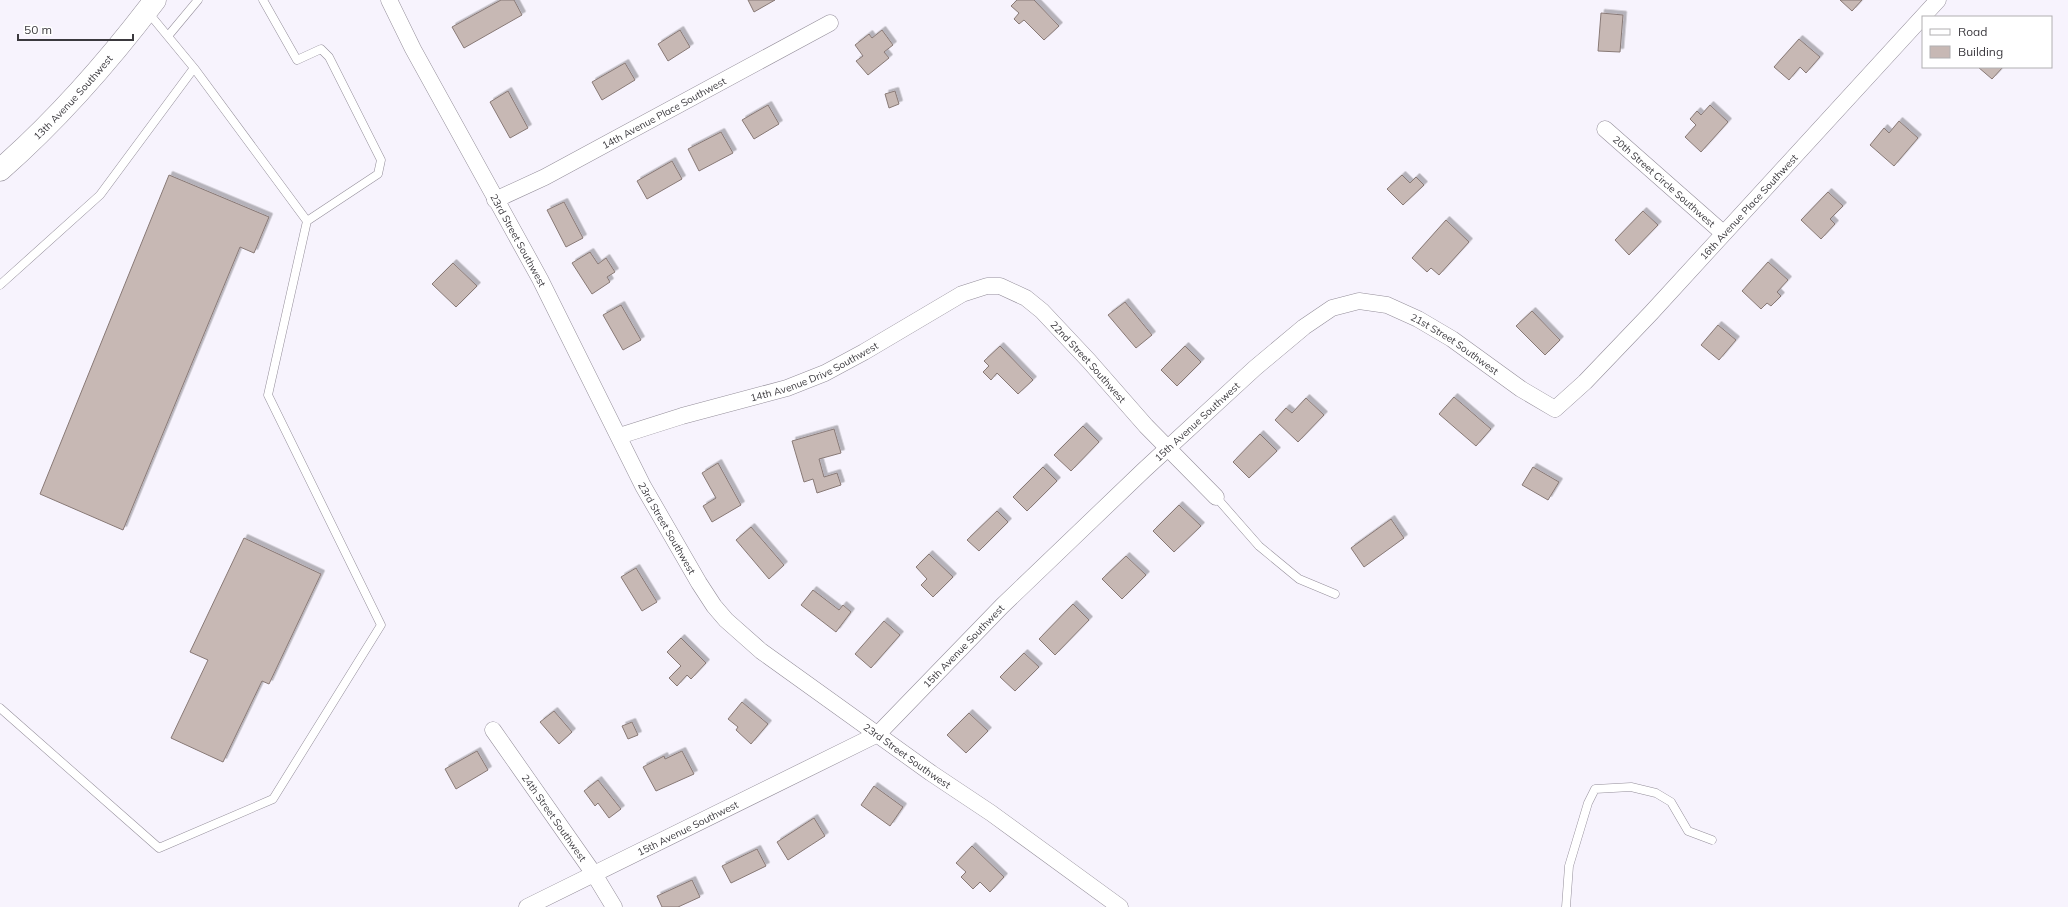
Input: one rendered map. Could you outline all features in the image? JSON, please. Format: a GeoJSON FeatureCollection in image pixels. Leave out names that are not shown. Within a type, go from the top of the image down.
{"type":"FeatureCollection","features":[{"type":"Feature","properties":{"kind":"street","name":"23rd Street Southwest"},"geometry":{"type":"LineString","coordinates":[[390,0],[413,49],[495,200],[540,279],[643,486],[699,583],[726,620],[761,651],[991,813],[1120,907]]}},
{"type":"Feature","properties":{"kind":"street","name":"16th Avenue Place Southwest"},"geometry":{"type":"LineString","coordinates":[[1923,16],[1938,0]]}},
{"type":"Feature","properties":{"kind":"street","name":"13th Avenue Southwest"},"geometry":{"type":"LineString","coordinates":[[0,170],[63,111],[97,73],[151,5]]}},
{"type":"Feature","properties":{"kind":"street","name":"16th Avenue Place Southwest"},"geometry":{"type":"LineString","coordinates":[[1555,409],[1590,376],[1922,17]]}},
{"type":"Feature","properties":{"kind":"street","name":"14th Avenue Place Southwest"},"geometry":{"type":"LineString","coordinates":[[495,200],[545,177],[830,22]]}},
{"type":"Feature","properties":{"kind":"street","name":"20th Street Circle Southwest"},"geometry":{"type":"LineString","coordinates":[[1605,129],[1723,233]]}},
{"type":"Feature","properties":{"kind":"street","name":"14th Avenue Drive Southwest"},"geometry":{"type":"LineString","coordinates":[[619,436],[682,416],[787,388],[825,373],[864,352],[962,294],[987,286],[1000,286]]}},
{"type":"Feature","properties":{"kind":"street","name":"22nd Street Southwest"},"geometry":{"type":"LineString","coordinates":[[1000,286],[1026,298],[1042,311],[1167,449],[1216,497]]}},
{"type":"Feature","properties":{"kind":"street","name":"21st Street Southwest"},"geometry":{"type":"LineString","coordinates":[[1345,303],[1374,302],[1387,305],[1418,319],[1452,339],[1521,388],[1555,409]]}},
{"type":"Feature","properties":{"kind":"street","name":"15th Avenue Southwest"},"geometry":{"type":"LineString","coordinates":[[527,907],[878,734],[1002,606],[1167,449],[1255,368],[1304,326],[1332,308],[1345,303]]}},
{"type":"Feature","properties":{"kind":"street","name":"24th Street Southwest"},"geometry":{"type":"LineString","coordinates":[[493,730],[594,874],[614,907]]}},
{"type":"Feature","properties":{"kind":"lane"},"geometry":{"type":"LineString","coordinates":[[168,36],[198,0]]}},
{"type":"Feature","properties":{"kind":"lane"},"geometry":{"type":"LineString","coordinates":[[0,708],[159,848],[273,799],[381,625],[268,395],[296,276],[307,221],[378,174],[381,160],[329,57],[321,49],[297,60],[263,0]]}},
{"type":"Feature","properties":{"kind":"lane"},"geometry":{"type":"LineString","coordinates":[[151,5],[168,36],[194,68],[307,221]]}},
{"type":"Feature","properties":{"kind":"lane"},"geometry":{"type":"LineString","coordinates":[[0,285],[100,195],[194,68]]}},
{"type":"Feature","properties":{"kind":"lane"},"geometry":{"type":"LineString","coordinates":[[1216,497],[1259,546],[1299,578],[1335,594]]}},
{"type":"Feature","properties":{"kind":"lane"},"geometry":{"type":"LineString","coordinates":[[1566,907],[1569,866],[1588,803],[1595,789],[1631,787],[1656,793],[1671,802],[1688,831],[1712,840]]}},
{"type":"Feature","properties":{"kind":"building"},"geometry":{"type":"Polygon","coordinates":[[[501,0],[514,0],[522,15],[464,48],[452,27],[501,0]]]}},
{"type":"Feature","properties":{"kind":"building"},"geometry":{"type":"Polygon","coordinates":[[[748,0],[775,0],[754,12],[748,0]]]}},
{"type":"Feature","properties":{"kind":"building"},"geometry":{"type":"Polygon","coordinates":[[[1017,0],[1034,0],[1059,26],[1044,40],[1024,20],[1019,24],[1014,19],[1019,13],[1011,6],[1017,0]]]}},
{"type":"Feature","properties":{"kind":"building"},"geometry":{"type":"Polygon","coordinates":[[[1840,0],[1862,0],[1852,11],[1840,0]]]}},
{"type":"Feature","properties":{"kind":"building"},"geometry":{"type":"Polygon","coordinates":[[[1601,13],[1623,15],[1620,52],[1598,51],[1601,13]]]}},
{"type":"Feature","properties":{"kind":"building"},"geometry":{"type":"Polygon","coordinates":[[[680,30],[690,47],[668,61],[658,44],[680,30]]]}},
{"type":"Feature","properties":{"kind":"building"},"geometry":{"type":"Polygon","coordinates":[[[882,30],[893,45],[884,52],[889,58],[868,75],[856,61],[863,56],[855,45],[869,34],[872,38],[882,30]]]}},
{"type":"Feature","properties":{"kind":"building"},"geometry":{"type":"Polygon","coordinates":[[[1799,39],[1820,57],[1806,73],[1800,67],[1789,80],[1774,67],[1799,39]]]}},
{"type":"Feature","properties":{"kind":"building"},"geometry":{"type":"Polygon","coordinates":[[[625,63],[635,80],[602,100],[592,82],[625,63]]]}},
{"type":"Feature","properties":{"kind":"building"},"geometry":{"type":"Polygon","coordinates":[[[1979,68],[2002,68],[1992,79],[1979,68]]]}},
{"type":"Feature","properties":{"kind":"building"},"geometry":{"type":"Polygon","coordinates":[[[508,91],[528,128],[510,138],[490,102],[508,91]]]}},
{"type":"Feature","properties":{"kind":"building"},"geometry":{"type":"Polygon","coordinates":[[[895,91],[899,104],[889,108],[885,94],[895,91]]]}},
{"type":"Feature","properties":{"kind":"building"},"geometry":{"type":"Polygon","coordinates":[[[768,105],[779,124],[754,139],[742,120],[768,105]]]}},
{"type":"Feature","properties":{"kind":"building"},"geometry":{"type":"Polygon","coordinates":[[[1710,105],[1728,122],[1701,152],[1685,137],[1696,125],[1690,119],[1697,111],[1701,115],[1710,105]]]}},
{"type":"Feature","properties":{"kind":"building"},"geometry":{"type":"Polygon","coordinates":[[[1899,121],[1918,138],[1894,166],[1870,145],[1884,128],[1889,133],[1899,121]]]}},
{"type":"Feature","properties":{"kind":"building"},"geometry":{"type":"Polygon","coordinates":[[[721,132],[733,153],[699,171],[688,149],[721,132]]]}},
{"type":"Feature","properties":{"kind":"building"},"geometry":{"type":"Polygon","coordinates":[[[672,161],[682,179],[647,199],[637,181],[672,161]]]}},
{"type":"Feature","properties":{"kind":"building"},"geometry":{"type":"Polygon","coordinates":[[[169,175],[269,217],[254,253],[240,247],[123,530],[40,494],[169,175]]]}},
{"type":"Feature","properties":{"kind":"building"},"geometry":{"type":"Polygon","coordinates":[[[1402,175],[1410,183],[1416,177],[1424,185],[1403,205],[1387,189],[1402,175]]]}},
{"type":"Feature","properties":{"kind":"building"},"geometry":{"type":"Polygon","coordinates":[[[1828,192],[1843,206],[1830,219],[1835,224],[1821,239],[1801,220],[1828,192]]]}},
{"type":"Feature","properties":{"kind":"building"},"geometry":{"type":"Polygon","coordinates":[[[564,202],[583,238],[566,247],[547,210],[564,202]]]}},
{"type":"Feature","properties":{"kind":"building"},"geometry":{"type":"Polygon","coordinates":[[[1643,211],[1658,225],[1629,255],[1615,240],[1643,211]]]}},
{"type":"Feature","properties":{"kind":"building"},"geometry":{"type":"Polygon","coordinates":[[[1446,220],[1469,242],[1439,275],[1431,268],[1427,272],[1412,258],[1446,220]]]}},
{"type":"Feature","properties":{"kind":"building"},"geometry":{"type":"Polygon","coordinates":[[[590,252],[598,264],[606,258],[615,272],[607,277],[610,282],[592,294],[572,263],[590,252]]]}},
{"type":"Feature","properties":{"kind":"building"},"geometry":{"type":"Polygon","coordinates":[[[1768,262],[1788,280],[1777,292],[1781,296],[1771,306],[1767,303],[1761,309],[1742,291],[1768,262]]]}},
{"type":"Feature","properties":{"kind":"building"},"geometry":{"type":"Polygon","coordinates":[[[453,263],[477,286],[456,307],[432,284],[453,263]]]}},
{"type":"Feature","properties":{"kind":"building"},"geometry":{"type":"Polygon","coordinates":[[[1125,302],[1152,335],[1136,348],[1108,315],[1125,302]]]}},
{"type":"Feature","properties":{"kind":"building"},"geometry":{"type":"Polygon","coordinates":[[[621,305],[641,340],[623,350],[603,315],[621,305]]]}},
{"type":"Feature","properties":{"kind":"building"},"geometry":{"type":"Polygon","coordinates":[[[1532,311],[1560,340],[1545,355],[1516,326],[1532,311]]]}},
{"type":"Feature","properties":{"kind":"building"},"geometry":{"type":"Polygon","coordinates":[[[1718,325],[1736,340],[1719,360],[1701,345],[1718,325]]]}},
{"type":"Feature","properties":{"kind":"building"},"geometry":{"type":"Polygon","coordinates":[[[1000,346],[1033,380],[1018,394],[997,373],[991,380],[983,372],[989,366],[984,361],[1000,346]]]}},
{"type":"Feature","properties":{"kind":"building"},"geometry":{"type":"Polygon","coordinates":[[[1185,346],[1201,362],[1177,386],[1161,370],[1185,346]]]}},
{"type":"Feature","properties":{"kind":"building"},"geometry":{"type":"Polygon","coordinates":[[[1454,397],[1491,429],[1476,446],[1439,414],[1454,397]]]}},
{"type":"Feature","properties":{"kind":"building"},"geometry":{"type":"Polygon","coordinates":[[[1306,398],[1324,415],[1298,442],[1275,420],[1286,408],[1292,413],[1306,398]]]}},
{"type":"Feature","properties":{"kind":"building"},"geometry":{"type":"Polygon","coordinates":[[[1083,426],[1099,442],[1071,471],[1054,455],[1083,426]]]}},
{"type":"Feature","properties":{"kind":"building"},"geometry":{"type":"Polygon","coordinates":[[[834,429],[841,453],[819,459],[824,477],[837,473],[841,485],[817,493],[813,479],[804,482],[792,441],[834,429]]]}},
{"type":"Feature","properties":{"kind":"building"},"geometry":{"type":"Polygon","coordinates":[[[1260,434],[1277,451],[1249,478],[1233,462],[1260,434]]]}},
{"type":"Feature","properties":{"kind":"building"},"geometry":{"type":"Polygon","coordinates":[[[718,463],[741,505],[712,522],[703,506],[716,498],[702,473],[718,463]]]}},
{"type":"Feature","properties":{"kind":"building"},"geometry":{"type":"Polygon","coordinates":[[[1043,467],[1057,481],[1027,511],[1013,497],[1043,467]]]}},
{"type":"Feature","properties":{"kind":"building"},"geometry":{"type":"Polygon","coordinates":[[[1533,467],[1559,482],[1548,500],[1522,485],[1533,467]]]}},
{"type":"Feature","properties":{"kind":"building"},"geometry":{"type":"Polygon","coordinates":[[[1179,505],[1201,526],[1174,552],[1153,531],[1179,505]]]}},
{"type":"Feature","properties":{"kind":"building"},"geometry":{"type":"Polygon","coordinates":[[[997,511],[1008,522],[979,551],[967,540],[997,511]]]}},
{"type":"Feature","properties":{"kind":"building"},"geometry":{"type":"Polygon","coordinates":[[[1391,519],[1404,538],[1364,567],[1351,548],[1391,519]]]}},
{"type":"Feature","properties":{"kind":"building"},"geometry":{"type":"Polygon","coordinates":[[[751,527],[784,565],[769,579],[736,540],[751,527]]]}},
{"type":"Feature","properties":{"kind":"building"},"geometry":{"type":"Polygon","coordinates":[[[244,538],[321,574],[269,684],[262,681],[223,762],[171,738],[208,660],[190,652],[244,538]]]}},
{"type":"Feature","properties":{"kind":"building"},"geometry":{"type":"Polygon","coordinates":[[[929,554],[953,577],[933,597],[921,585],[927,579],[916,567],[929,554]]]}},
{"type":"Feature","properties":{"kind":"building"},"geometry":{"type":"Polygon","coordinates":[[[1126,556],[1146,575],[1122,599],[1102,579],[1126,556]]]}},
{"type":"Feature","properties":{"kind":"building"},"geometry":{"type":"Polygon","coordinates":[[[636,568],[657,602],[642,611],[621,577],[636,568]]]}},
{"type":"Feature","properties":{"kind":"building"},"geometry":{"type":"Polygon","coordinates":[[[813,590],[839,610],[843,605],[851,612],[836,632],[801,605],[813,590]]]}},
{"type":"Feature","properties":{"kind":"building"},"geometry":{"type":"Polygon","coordinates":[[[1073,604],[1089,620],[1055,655],[1039,639],[1073,604]]]}},
{"type":"Feature","properties":{"kind":"building"},"geometry":{"type":"Polygon","coordinates":[[[884,621],[900,635],[871,668],[855,654],[884,621]]]}},
{"type":"Feature","properties":{"kind":"building"},"geometry":{"type":"Polygon","coordinates":[[[681,638],[706,663],[691,679],[687,675],[677,686],[669,678],[681,666],[667,652],[681,638]]]}},
{"type":"Feature","properties":{"kind":"building"},"geometry":{"type":"Polygon","coordinates":[[[1024,653],[1039,667],[1015,691],[1000,677],[1024,653]]]}},
{"type":"Feature","properties":{"kind":"building"},"geometry":{"type":"Polygon","coordinates":[[[742,702],[768,724],[751,744],[736,730],[738,727],[728,719],[742,702]]]}},
{"type":"Feature","properties":{"kind":"building"},"geometry":{"type":"Polygon","coordinates":[[[554,711],[572,732],[559,744],[540,722],[554,711]]]}},
{"type":"Feature","properties":{"kind":"building"},"geometry":{"type":"Polygon","coordinates":[[[969,713],[988,731],[966,753],[947,735],[969,713]]]}},
{"type":"Feature","properties":{"kind":"building"},"geometry":{"type":"Polygon","coordinates":[[[632,722],[638,735],[628,739],[622,726],[632,722]]]}},
{"type":"Feature","properties":{"kind":"building"},"geometry":{"type":"Polygon","coordinates":[[[477,751],[488,770],[456,789],[445,769],[477,751]]]}},
{"type":"Feature","properties":{"kind":"building"},"geometry":{"type":"Polygon","coordinates":[[[682,751],[694,774],[656,791],[643,767],[664,756],[665,759],[682,751]]]}},
{"type":"Feature","properties":{"kind":"building"},"geometry":{"type":"Polygon","coordinates":[[[598,780],[621,809],[609,818],[598,803],[595,806],[584,791],[598,780]]]}},
{"type":"Feature","properties":{"kind":"building"},"geometry":{"type":"Polygon","coordinates":[[[874,786],[903,807],[890,826],[861,805],[874,786]]]}},
{"type":"Feature","properties":{"kind":"building"},"geometry":{"type":"Polygon","coordinates":[[[814,818],[825,836],[788,860],[777,842],[814,818]]]}},
{"type":"Feature","properties":{"kind":"building"},"geometry":{"type":"Polygon","coordinates":[[[972,846],[1004,877],[990,892],[980,882],[973,889],[961,877],[966,872],[956,863],[972,846]]]}},
{"type":"Feature","properties":{"kind":"building"},"geometry":{"type":"Polygon","coordinates":[[[757,849],[766,866],[731,883],[722,866],[757,849]]]}},
{"type":"Feature","properties":{"kind":"building"},"geometry":{"type":"Polygon","coordinates":[[[692,880],[700,897],[678,907],[662,907],[657,896],[692,880]]]}}]}
